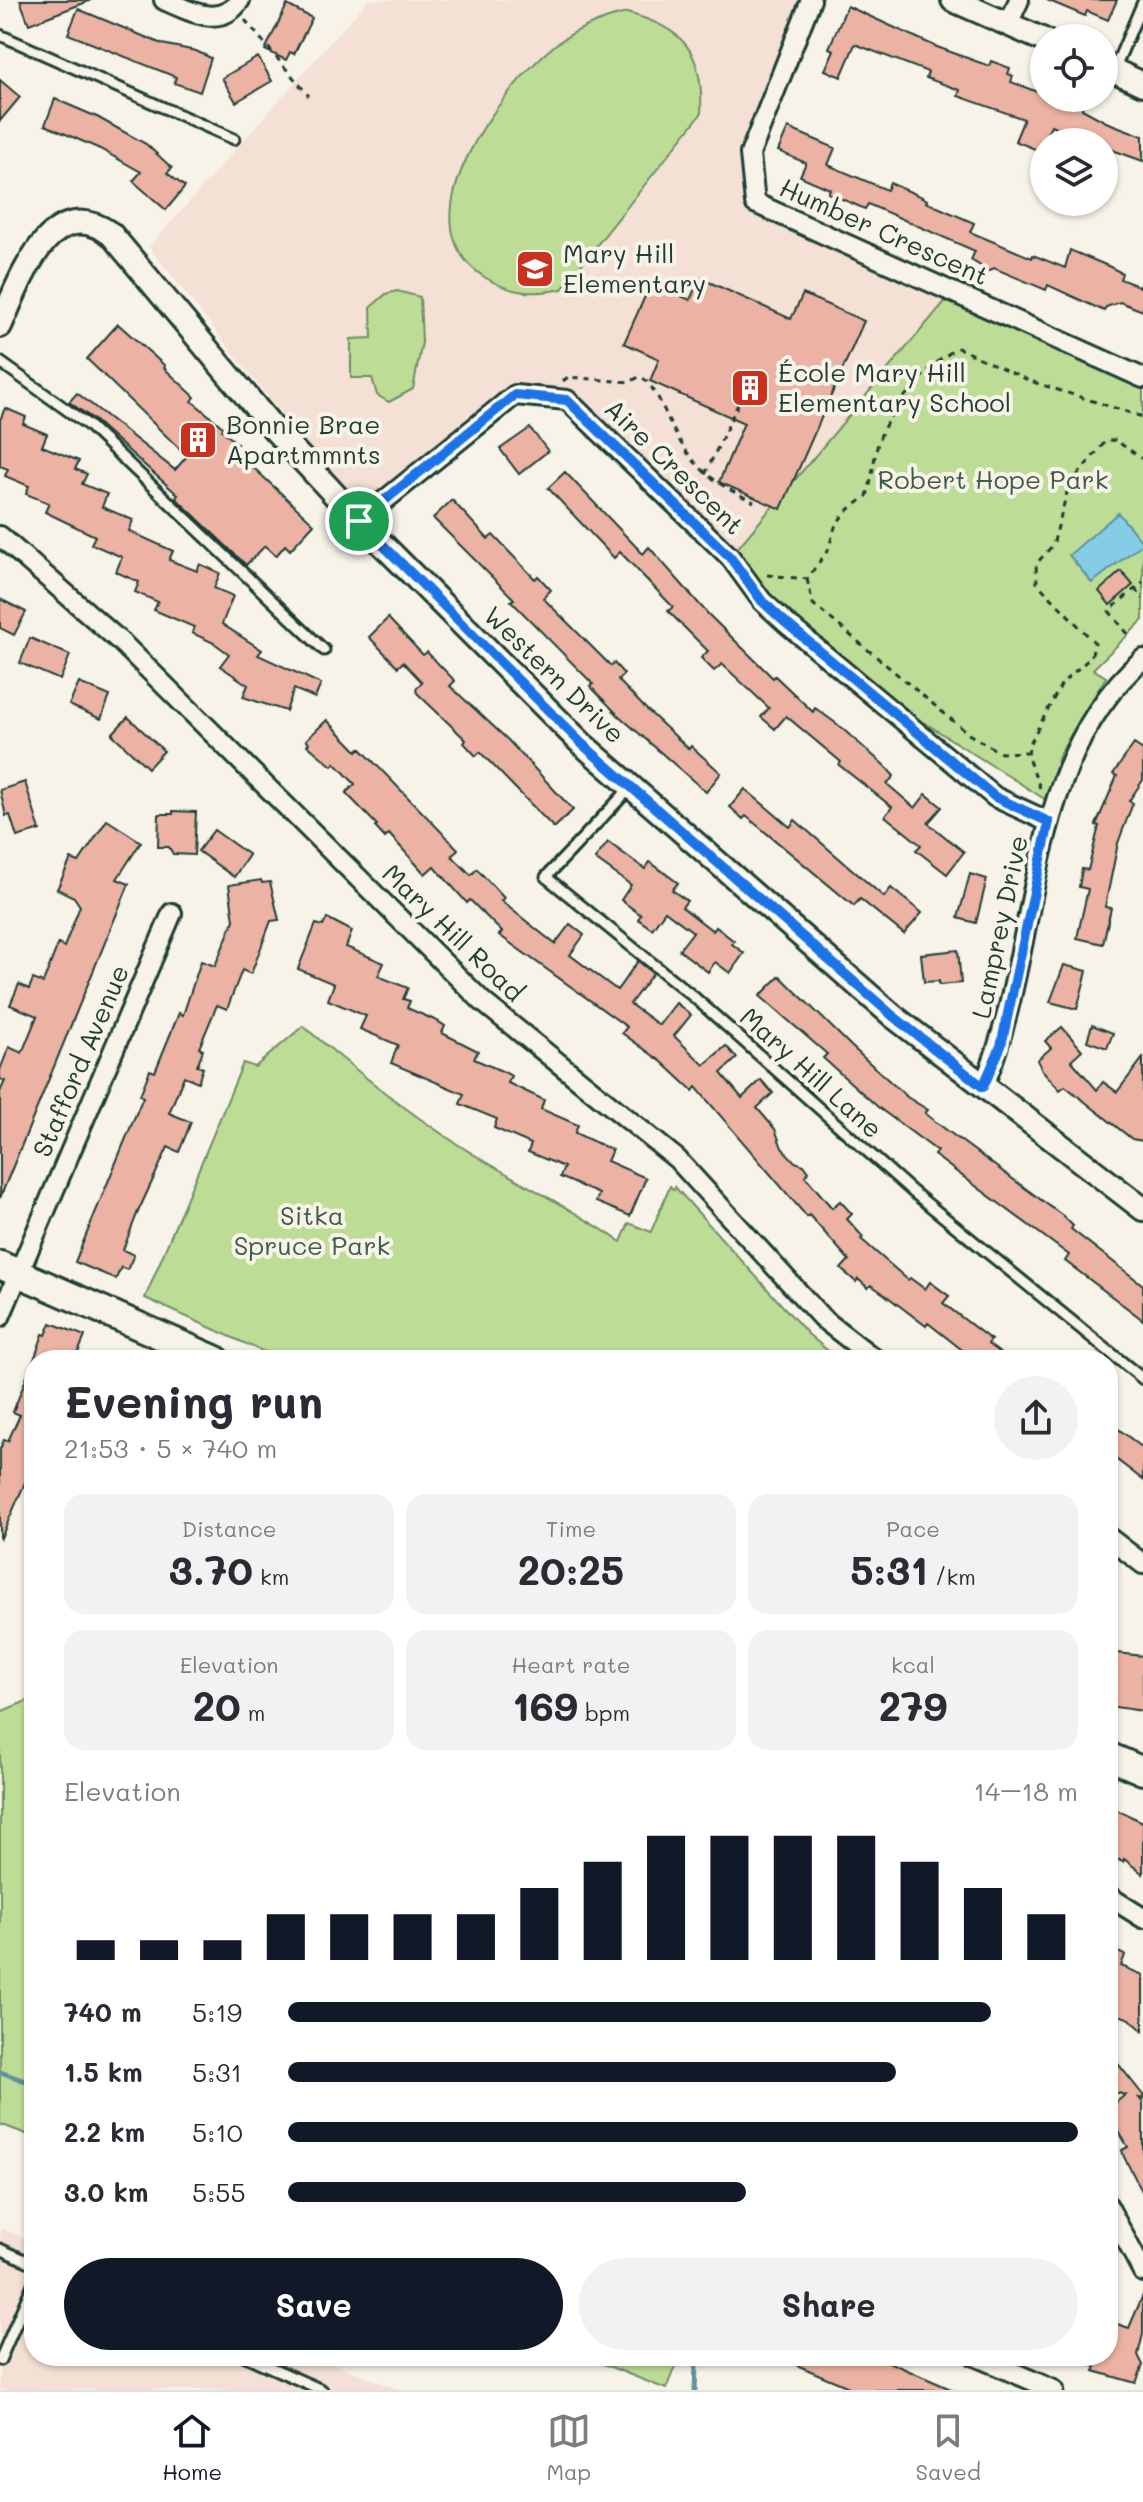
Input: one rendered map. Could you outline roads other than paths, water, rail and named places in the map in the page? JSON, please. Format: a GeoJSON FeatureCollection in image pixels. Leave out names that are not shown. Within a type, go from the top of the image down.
{"type":"FeatureCollection","features":[{"type":"Feature","properties":{"kind":"main road"},"geometry":{"type":"LineString","coordinates":[[10,1269],[193,1350]]}},
{"type":"Feature","properties":{"kind":"main road"},"geometry":{"type":"LineString","coordinates":[[1118,1760],[1143,1771]]}},
{"type":"Feature","properties":{"kind":"street"},"geometry":{"type":"LineString","coordinates":[[164,0],[209,16],[227,14],[237,4]]}},
{"type":"Feature","properties":{"kind":"street","name":"Humber Crescent"},"geometry":{"type":"LineString","coordinates":[[811,0],[750,154],[755,203],[1143,378]]}},
{"type":"Feature","properties":{"kind":"street"},"geometry":{"type":"LineString","coordinates":[[953,0],[1030,34]]}},
{"type":"Feature","properties":{"kind":"street"},"geometry":{"type":"LineString","coordinates":[[1008,24],[1019,0]]}},
{"type":"Feature","properties":{"kind":"street"},"geometry":{"type":"LineString","coordinates":[[1118,72],[1143,84]]}},
{"type":"Feature","properties":{"kind":"street","name":"Western Drive"},"geometry":{"type":"LineString","coordinates":[[0,326],[36,250],[48,236],[78,223],[105,229],[125,248],[247,399],[359,521],[581,743],[893,1016],[1143,1209]]}},
{"type":"Feature","properties":{"kind":"street","name":"Aire Crescent"},"geometry":{"type":"LineString","coordinates":[[359,521],[515,395],[567,400],[730,557],[762,601],[786,623],[995,797],[1049,822]]}},
{"type":"Feature","properties":{"kind":"street","name":"Mary Hill Road"},"geometry":{"type":"LineString","coordinates":[[0,536],[122,643],[483,1002],[677,1159],[822,1318],[863,1350]]}},
{"type":"Feature","properties":{"kind":"street","name":"Lamprey Drive"},"geometry":{"type":"LineString","coordinates":[[983,1087],[1001,1046],[1049,822],[1081,739],[1121,678],[1143,659]]}},
{"type":"Feature","properties":{"kind":"street","name":"Stafford Avenue"},"geometry":{"type":"LineString","coordinates":[[0,1317],[10,1269],[172,913]]}},
{"type":"Feature","properties":{"kind":"street"},"geometry":{"type":"LineString","coordinates":[[1118,1545],[1143,1564]]}},
{"type":"Feature","properties":{"kind":"street"},"geometry":{"type":"LineString","coordinates":[[1118,1902],[1143,1918]]}},
{"type":"Feature","properties":{"kind":"street"},"geometry":{"type":"LineString","coordinates":[[1118,2225],[1143,2272]]}},
{"type":"Feature","properties":{"kind":"street"},"geometry":{"type":"LineString","coordinates":[[998,2366],[1054,2390]]}},
{"type":"Feature","properties":{"kind":"lane"},"geometry":{"type":"LineString","coordinates":[[1118,51],[1143,2]]}},
{"type":"Feature","properties":{"kind":"lane"},"geometry":{"type":"LineString","coordinates":[[0,35],[234,139]]}},
{"type":"Feature","properties":{"kind":"lane"},"geometry":{"type":"LineString","coordinates":[[0,362],[88,425],[324,650]]}},
{"type":"Feature","properties":{"kind":"lane","name":"Mary Hill Lane"},"geometry":{"type":"LineString","coordinates":[[631,787],[546,877],[695,998],[913,1192],[1107,1350]]}},
{"type":"Feature","properties":{"kind":"lane","name":"Mary Hill Lane"},"geometry":{"type":"LineString","coordinates":[[1118,1359],[1143,1379]]}},
{"type":"Feature","properties":{"kind":"lane"},"geometry":{"type":"LineString","coordinates":[[0,2249],[24,2260]]}},
{"type":"Feature","properties":{"kind":"lane"},"geometry":{"type":"LineString","coordinates":[[0,2360],[24,2305]]}},
{"type":"Feature","properties":{"kind":"lane"},"geometry":{"type":"LineString","coordinates":[[268,2366],[322,2390]]}},
{"type":"Feature","properties":{"kind":"water"},"geometry":{"type":"Polygon","coordinates":[[[1118,513],[1143,543],[1092,583],[1069,555],[1118,513]]]}},
{"type":"Feature","properties":{"kind":"waterway"},"geometry":{"type":"LineString","coordinates":[[0,2072],[24,2080]]}},
{"type":"Feature","properties":{"kind":"waterway"},"geometry":{"type":"LineString","coordinates":[[695,2390],[696,2366]]}},
{"type":"Feature","properties":{"kind":"place","name":"Mary Hill Elementary"},"geometry":{"type":"Point","coordinates":[535,269]}},
{"type":"Feature","properties":{"kind":"place","name":"École Mary Hill Elementary School"},"geometry":{"type":"Point","coordinates":[750,388]}},
{"type":"Feature","properties":{"kind":"place","name":"Bonnie Brae Apartmmnts"},"geometry":{"type":"Point","coordinates":[198,440]}},
{"type":"Feature","properties":{"kind":"park label","name":"Robert Hope Park"},"geometry":{"type":"Point","coordinates":[993,480]}},
{"type":"Feature","properties":{"kind":"park label","name":"Sitka Spruce Park"},"geometry":{"type":"Point","coordinates":[312,1231]}}]}
